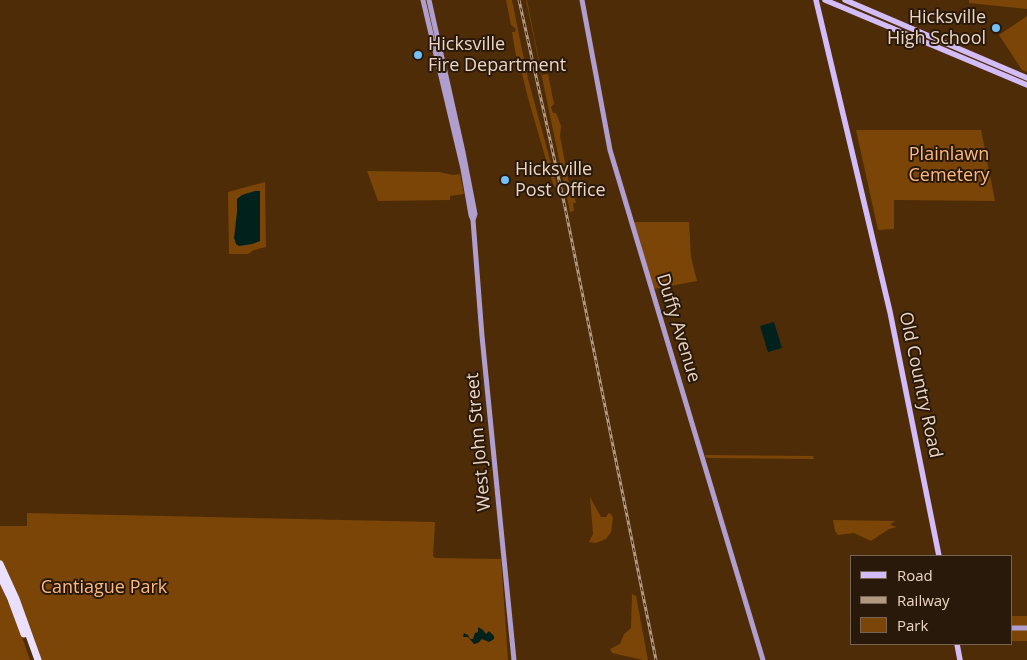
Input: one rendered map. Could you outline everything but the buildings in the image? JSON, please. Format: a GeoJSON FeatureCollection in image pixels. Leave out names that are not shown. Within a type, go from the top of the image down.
{"type":"FeatureCollection","features":[{"type":"Feature","properties":{"kind":"highway"},"geometry":{"type":"LineString","coordinates":[[0,564],[38,660]]}},
{"type":"Feature","properties":{"kind":"highway"},"geometry":{"type":"LineString","coordinates":[[0,576],[13,599]]}},
{"type":"Feature","properties":{"kind":"highway"},"geometry":{"type":"LineString","coordinates":[[19,613],[32,660]]}},
{"type":"Feature","properties":{"kind":"main road","name":"West John Street"},"geometry":{"type":"LineString","coordinates":[[424,0],[470,196]]}},
{"type":"Feature","properties":{"kind":"main road","name":"West John Street"},"geometry":{"type":"LineString","coordinates":[[429,0],[470,196],[514,660]]}},
{"type":"Feature","properties":{"kind":"main road","name":"Duffy Avenue"},"geometry":{"type":"LineString","coordinates":[[582,0],[610,150],[763,660]]}},
{"type":"Feature","properties":{"kind":"main road","name":"Old Country Road"},"geometry":{"type":"LineString","coordinates":[[816,0],[892,321],[940,555]]}},
{"type":"Feature","properties":{"kind":"main road"},"geometry":{"type":"LineString","coordinates":[[825,0],[1027,85]]}},
{"type":"Feature","properties":{"kind":"main road"},"geometry":{"type":"LineString","coordinates":[[844,0],[1027,78]]}},
{"type":"Feature","properties":{"kind":"main road"},"geometry":{"type":"LineString","coordinates":[[439,68],[442,69],[446,77]]}},
{"type":"Feature","properties":{"kind":"main road"},"geometry":{"type":"LineString","coordinates":[[1012,628],[1027,628]]}},
{"type":"Feature","properties":{"kind":"main road"},"geometry":{"type":"LineString","coordinates":[[957,645],[960,660]]}},
{"type":"Feature","properties":{"kind":"main road"},"geometry":{"type":"LineString","coordinates":[[958,651],[961,645]]}},
{"type":"Feature","properties":{"kind":"green space"},"geometry":{"type":"Polygon","coordinates":[[[506,0],[512,0],[528,79],[559,193],[553,184],[518,57],[516,56],[512,32],[515,32],[516,29],[511,25],[506,0]]]}},
{"type":"Feature","properties":{"kind":"green space"},"geometry":{"type":"Polygon","coordinates":[[[526,0],[542,75],[548,74],[554,104],[551,107],[553,113],[556,113],[561,126],[560,136],[569,184],[572,187],[576,203],[573,203],[574,211],[570,212],[526,0]]]}},
{"type":"Feature","properties":{"kind":"green space"},"geometry":{"type":"Polygon","coordinates":[[[969,0],[1027,0],[1027,9],[969,3],[969,0]]]}},
{"type":"Feature","properties":{"kind":"green space"},"geometry":{"type":"Polygon","coordinates":[[[1027,16],[1027,72],[1022,70],[999,35],[1027,16]]]}},
{"type":"Feature","properties":{"kind":"green space","name":"Plainlawn Cemetery"},"geometry":{"type":"Polygon","coordinates":[[[856,130],[981,130],[995,201],[894,200],[894,229],[878,230],[856,130]]]}},
{"type":"Feature","properties":{"kind":"green space"},"geometry":{"type":"Polygon","coordinates":[[[367,171],[460,174],[464,194],[450,196],[450,200],[378,201],[367,171]]]}},
{"type":"Feature","properties":{"kind":"green space"},"geometry":{"type":"Polygon","coordinates":[[[265,182],[266,247],[254,250],[248,254],[229,254],[228,192],[265,182]]]}},
{"type":"Feature","properties":{"kind":"green space"},"geometry":{"type":"Polygon","coordinates":[[[634,222],[689,222],[691,257],[697,281],[654,289],[634,222]]]}},
{"type":"Feature","properties":{"kind":"green space"},"geometry":{"type":"Polygon","coordinates":[[[705,455],[813,456],[814,459],[706,458],[705,455]]]}},
{"type":"Feature","properties":{"kind":"green space"},"geometry":{"type":"Polygon","coordinates":[[[590,497],[601,517],[606,517],[609,513],[613,518],[611,532],[606,539],[596,543],[589,542],[593,534],[590,497]]]}},
{"type":"Feature","properties":{"kind":"green space","name":"Cantiague Park"},"geometry":{"type":"Polygon","coordinates":[[[27,513],[435,522],[433,556],[435,558],[501,559],[508,660],[39,660],[15,617],[30,660],[0,660],[0,584],[8,602],[19,602],[0,560],[0,526],[27,526],[27,513]]]}},
{"type":"Feature","properties":{"kind":"green space"},"geometry":{"type":"Polygon","coordinates":[[[833,520],[895,521],[890,525],[897,527],[889,529],[871,541],[854,533],[838,535],[835,531],[833,520]]]}},
{"type":"Feature","properties":{"kind":"green space"},"geometry":{"type":"Polygon","coordinates":[[[632,594],[636,596],[648,660],[612,653],[610,649],[620,644],[624,634],[631,628],[632,594]]]}},
{"type":"Feature","properties":{"kind":"green space"},"geometry":{"type":"Polygon","coordinates":[[[1012,616],[1027,616],[1027,641],[1012,641],[1012,616]]]}},
{"type":"Feature","properties":{"kind":"water"},"geometry":{"type":"Polygon","coordinates":[[[260,191],[260,241],[239,246],[234,238],[237,199],[242,195],[260,191]]]}},
{"type":"Feature","properties":{"kind":"water"},"geometry":{"type":"Polygon","coordinates":[[[774,322],[782,348],[768,352],[760,326],[774,322]]]}},
{"type":"Feature","properties":{"kind":"water"},"geometry":{"type":"Polygon","coordinates":[[[478,627],[486,634],[489,631],[494,636],[494,639],[489,642],[482,639],[474,644],[468,637],[463,637],[464,633],[468,635],[470,639],[473,639],[475,633],[478,632],[478,627]]]}},
{"type":"Feature","properties":{"kind":"railway"},"geometry":{"type":"LineString","coordinates":[[519,0],[565,207],[656,660]]}},
{"type":"Feature","properties":{"kind":"place","name":"Hicksville High School"},"geometry":{"type":"Point","coordinates":[996,28]}},
{"type":"Feature","properties":{"kind":"place","name":"Hicksville Fire Department"},"geometry":{"type":"Point","coordinates":[418,55]}},
{"type":"Feature","properties":{"kind":"place","name":"Hicksville Post Office"},"geometry":{"type":"Point","coordinates":[505,180]}}]}
